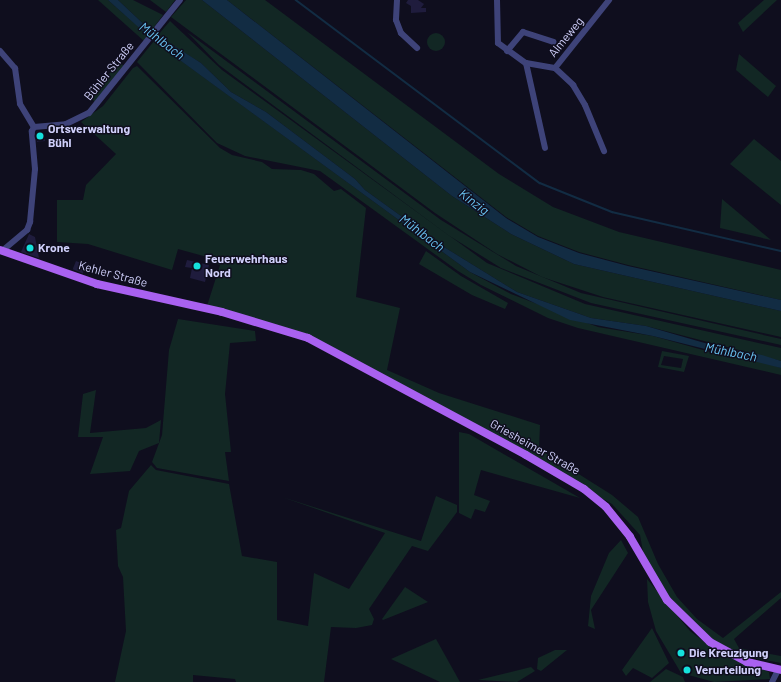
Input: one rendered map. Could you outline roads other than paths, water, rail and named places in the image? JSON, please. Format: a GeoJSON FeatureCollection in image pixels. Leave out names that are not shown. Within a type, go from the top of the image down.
{"type":"FeatureCollection","features":[{"type":"Feature","properties":{"kind":"main road","name":"Kehler Straße"},"geometry":{"type":"LineString","coordinates":[[1,251],[98,284],[222,312]]}},
{"type":"Feature","properties":{"kind":"main road","name":"Griesheimer Straße"},"geometry":{"type":"LineString","coordinates":[[222,312],[308,338],[584,489],[606,507],[630,537],[667,600],[695,630],[725,652],[747,662],[780,670]]}},
{"type":"Feature","properties":{"kind":"street","name":"Bühler Straße"},"geometry":{"type":"LineString","coordinates":[[34,127],[66,124],[89,113],[180,0]]}},
{"type":"Feature","properties":{"kind":"street"},"geometry":{"type":"LineString","coordinates":[[397,0],[396,20],[400,33],[416,48]]}},
{"type":"Feature","properties":{"kind":"street"},"geometry":{"type":"LineString","coordinates":[[497,0],[498,43],[506,51],[526,63],[555,68],[573,85],[585,106],[604,151]]}},
{"type":"Feature","properties":{"kind":"street","name":"Almeweg"},"geometry":{"type":"LineString","coordinates":[[555,68],[610,0]]}},
{"type":"Feature","properties":{"kind":"street"},"geometry":{"type":"LineString","coordinates":[[506,51],[523,32],[553,42]]}},
{"type":"Feature","properties":{"kind":"street"},"geometry":{"type":"LineString","coordinates":[[0,51],[15,68],[20,104],[34,127],[32,131],[35,169],[30,222],[27,230],[1,251]]}},
{"type":"Feature","properties":{"kind":"street"},"geometry":{"type":"LineString","coordinates":[[526,63],[545,148]]}},
{"type":"Feature","properties":{"kind":"street"},"geometry":{"type":"LineString","coordinates":[[772,682],[780,670]]}},
{"type":"Feature","properties":{"kind":"water","name":"Mühlbach"},"geometry":{"type":"Polygon","coordinates":[[[108,0],[118,0],[151,31],[201,63],[231,92],[266,112],[355,179],[365,190],[444,247],[517,292],[591,318],[646,326],[715,346],[762,355],[781,361],[781,368],[653,336],[570,320],[470,272],[155,42],[108,0]]]}},
{"type":"Feature","properties":{"kind":"water","name":"Kinzig"},"geometry":{"type":"Polygon","coordinates":[[[202,0],[227,0],[506,218],[538,237],[579,253],[628,266],[781,300],[781,311],[574,264],[511,234],[452,196],[202,0]]]}},
{"type":"Feature","properties":{"kind":"waterway"},"geometry":{"type":"LineString","coordinates":[[296,0],[540,183],[612,212],[781,251]]}},
{"type":"Feature","properties":{"kind":"place","name":"Ortsverwaltung Bühl"},"geometry":{"type":"Point","coordinates":[40,136]}},
{"type":"Feature","properties":{"kind":"place","name":"Krone"},"geometry":{"type":"Point","coordinates":[30,248]}},
{"type":"Feature","properties":{"kind":"place","name":"Feuerwehrhaus Nord"},"geometry":{"type":"Point","coordinates":[197,266]}},
{"type":"Feature","properties":{"kind":"place","name":"Die Kreuzigung"},"geometry":{"type":"Point","coordinates":[681,653]}},
{"type":"Feature","properties":{"kind":"place","name":"Verurteilung"},"geometry":{"type":"Point","coordinates":[687,670]}}]}
